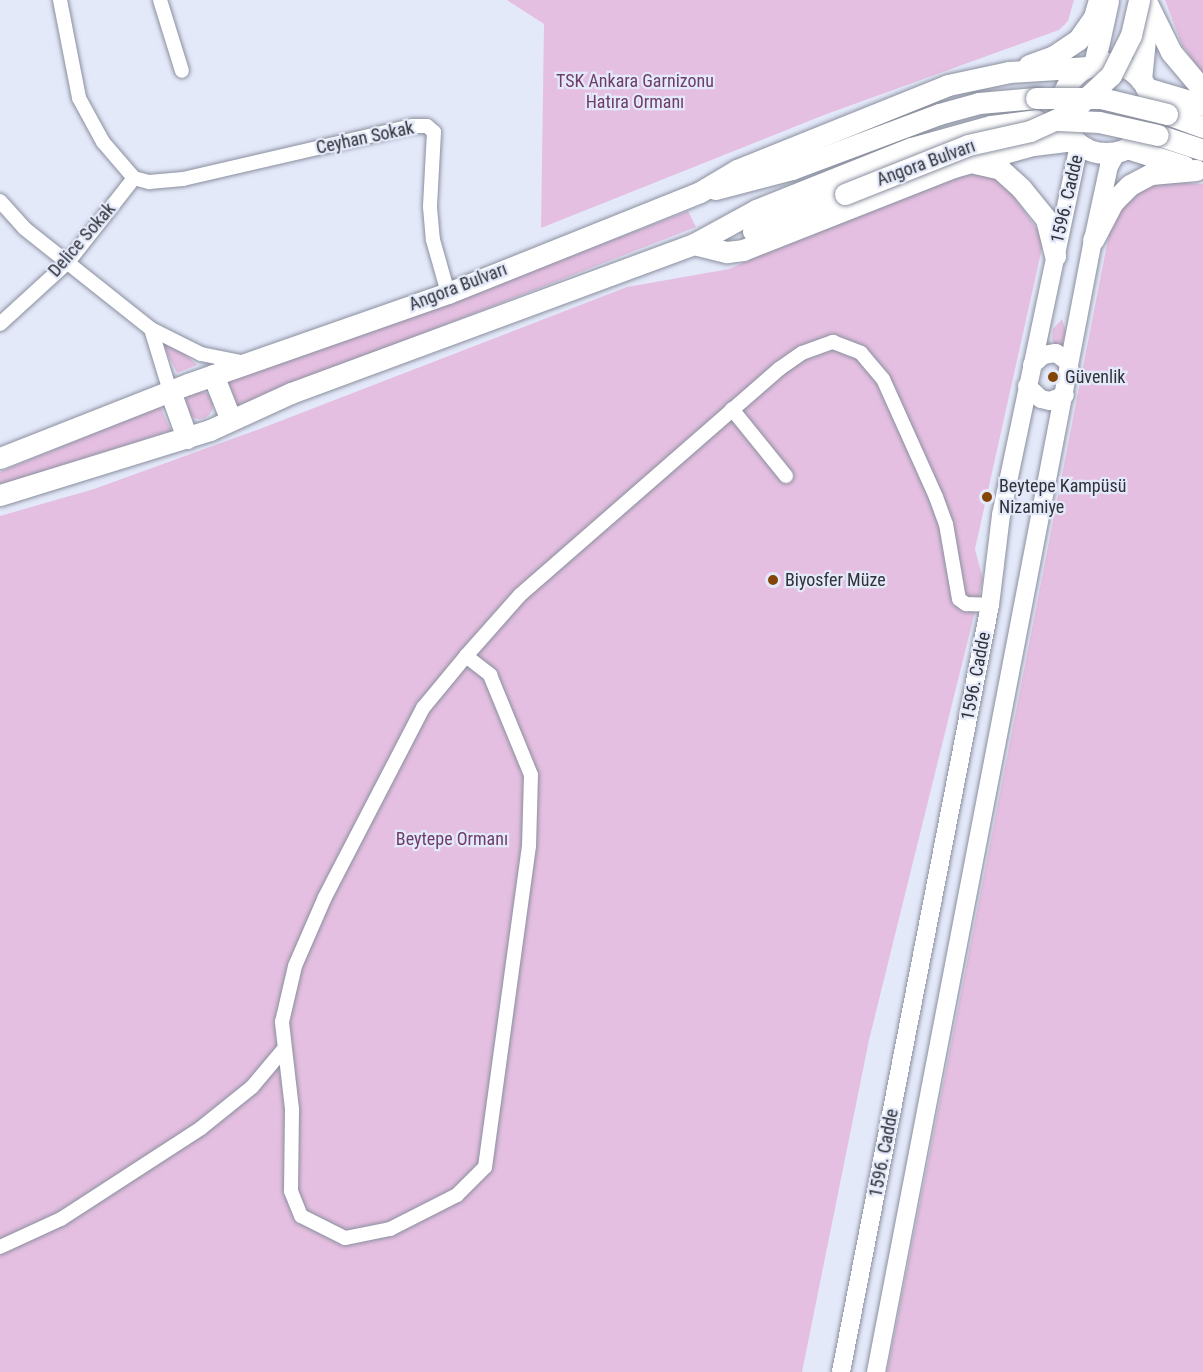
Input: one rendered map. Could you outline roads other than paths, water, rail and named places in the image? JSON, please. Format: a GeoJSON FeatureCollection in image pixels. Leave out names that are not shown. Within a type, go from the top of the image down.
{"type":"FeatureCollection","features":[{"type":"Feature","properties":{"kind":"main road"},"geometry":{"type":"LineString","coordinates":[[1017,71],[1069,47],[1086,31],[1099,0]]}},
{"type":"Feature","properties":{"kind":"main road"},"geometry":{"type":"LineString","coordinates":[[1108,0],[1098,69],[1121,66],[1144,84],[1203,105]]}},
{"type":"Feature","properties":{"kind":"main road"},"geometry":{"type":"LineString","coordinates":[[1146,2],[1171,52],[1203,90]]}},
{"type":"Feature","properties":{"kind":"main road","name":"1596. Cadde"},"geometry":{"type":"LineString","coordinates":[[841,1372],[990,605],[1001,514],[1077,142],[1064,123],[1061,105],[1069,82],[1098,69],[1131,35],[1146,2]]}},
{"type":"Feature","properties":{"kind":"main road","name":"1596. Cadde"},"geometry":{"type":"LineString","coordinates":[[876,1372],[1047,476],[1070,371],[1093,240],[1109,166],[1122,150],[1137,140],[1150,119],[1144,84],[1146,2]]}},
{"type":"Feature","properties":{"kind":"main road","name":"Angora Bulvarı"},"geometry":{"type":"LineString","coordinates":[[694,244],[733,239],[968,145],[1057,121],[1087,101],[1098,69],[1017,71],[948,86],[893,105],[737,170],[700,192]]}},
{"type":"Feature","properties":{"kind":"main road"},"geometry":{"type":"LineString","coordinates":[[1017,71],[1047,90],[1049,105],[1047,130],[1033,145]]}},
{"type":"Feature","properties":{"kind":"main road","name":"Angora Bulvarı"},"geometry":{"type":"LineString","coordinates":[[0,458],[171,391],[210,365],[246,363],[448,293],[700,192],[792,169],[939,114],[979,103],[1036,98],[1101,98],[1167,114],[1203,127]]}},
{"type":"Feature","properties":{"kind":"main road","name":"Angora Bulvarı"},"geometry":{"type":"LineString","coordinates":[[0,495],[186,438],[465,327],[694,244],[756,210],[911,148],[991,126],[1036,120],[1099,122],[1158,135],[1201,164]]}},
{"type":"Feature","properties":{"kind":"main road"},"geometry":{"type":"LineString","coordinates":[[1077,142],[1097,152],[1122,150],[1201,164]]}},
{"type":"Feature","properties":{"kind":"main road","name":"Angora Bulvarı"},"geometry":{"type":"LineString","coordinates":[[694,244],[727,252],[743,250],[972,163],[1033,145],[1077,142]]}},
{"type":"Feature","properties":{"kind":"main road"},"geometry":{"type":"LineString","coordinates":[[972,163],[1000,169],[1022,188],[1046,219],[1055,255]]}},
{"type":"Feature","properties":{"kind":"main road"},"geometry":{"type":"LineString","coordinates":[[1093,240],[1113,202],[1130,185],[1151,174],[1201,164]]}},
{"type":"Feature","properties":{"kind":"main road"},"geometry":{"type":"LineString","coordinates":[[1032,365],[1043,355],[1056,353],[1067,361],[1070,371]]}},
{"type":"Feature","properties":{"kind":"main road"},"geometry":{"type":"LineString","coordinates":[[210,365],[231,420]]}},
{"type":"Feature","properties":{"kind":"main road"},"geometry":{"type":"LineString","coordinates":[[1027,386],[1041,399],[1050,401],[1065,395]]}},
{"type":"Feature","properties":{"kind":"main road"},"geometry":{"type":"LineString","coordinates":[[171,391],[186,438]]}},
{"type":"Feature","properties":{"kind":"street"},"geometry":{"type":"LineString","coordinates":[[60,0],[79,98],[103,142],[134,178]]}},
{"type":"Feature","properties":{"kind":"street"},"geometry":{"type":"LineString","coordinates":[[160,0],[182,71]]}},
{"type":"Feature","properties":{"kind":"street","name":"Ceyhan Sokak"},"geometry":{"type":"LineString","coordinates":[[134,178],[149,182],[183,179],[413,126],[427,126],[434,132],[432,232],[448,293]]}},
{"type":"Feature","properties":{"kind":"street","name":"Delice Sokak"},"geometry":{"type":"LineString","coordinates":[[0,324],[69,261],[134,178]]}},
{"type":"Feature","properties":{"kind":"street"},"geometry":{"type":"LineString","coordinates":[[0,201],[24,228],[69,261],[151,329],[210,365]]}},
{"type":"Feature","properties":{"kind":"street"},"geometry":{"type":"LineString","coordinates":[[0,218],[24,228]]}},
{"type":"Feature","properties":{"kind":"street"},"geometry":{"type":"LineString","coordinates":[[151,329],[171,391]]}},
{"type":"Feature","properties":{"kind":"street"},"geometry":{"type":"LineString","coordinates":[[466,656],[490,675],[531,776],[527,869],[485,1167],[457,1196],[390,1229],[345,1238],[301,1216],[291,1191],[292,1109],[283,1050],[282,1022],[295,966],[325,897],[423,708],[466,656],[520,595],[575,544],[617,514],[732,409],[802,353],[833,342],[861,353],[883,379],[946,524],[959,599],[966,604],[990,605]]}},
{"type":"Feature","properties":{"kind":"street"},"geometry":{"type":"LineString","coordinates":[[732,409],[786,476]]}},
{"type":"Feature","properties":{"kind":"street"},"geometry":{"type":"LineString","coordinates":[[0,1247],[61,1219],[201,1128],[252,1087],[283,1050]]}},
{"type":"Feature","properties":{"kind":"place","name":"Güvenlik"},"geometry":{"type":"Point","coordinates":[1053,377]}},
{"type":"Feature","properties":{"kind":"place","name":"Beytepe Kampüsü Nizamiye"},"geometry":{"type":"Point","coordinates":[987,497]}},
{"type":"Feature","properties":{"kind":"place","name":"Biyosfer Müze"},"geometry":{"type":"Point","coordinates":[773,580]}},
{"type":"Feature","properties":{"kind":"park label","name":"TSK Ankara Garnizonu Hatıra Ormanı"},"geometry":{"type":"Point","coordinates":[635,92]}},
{"type":"Feature","properties":{"kind":"park label","name":"Beytepe Ormanı"},"geometry":{"type":"Point","coordinates":[452,839]}}]}
